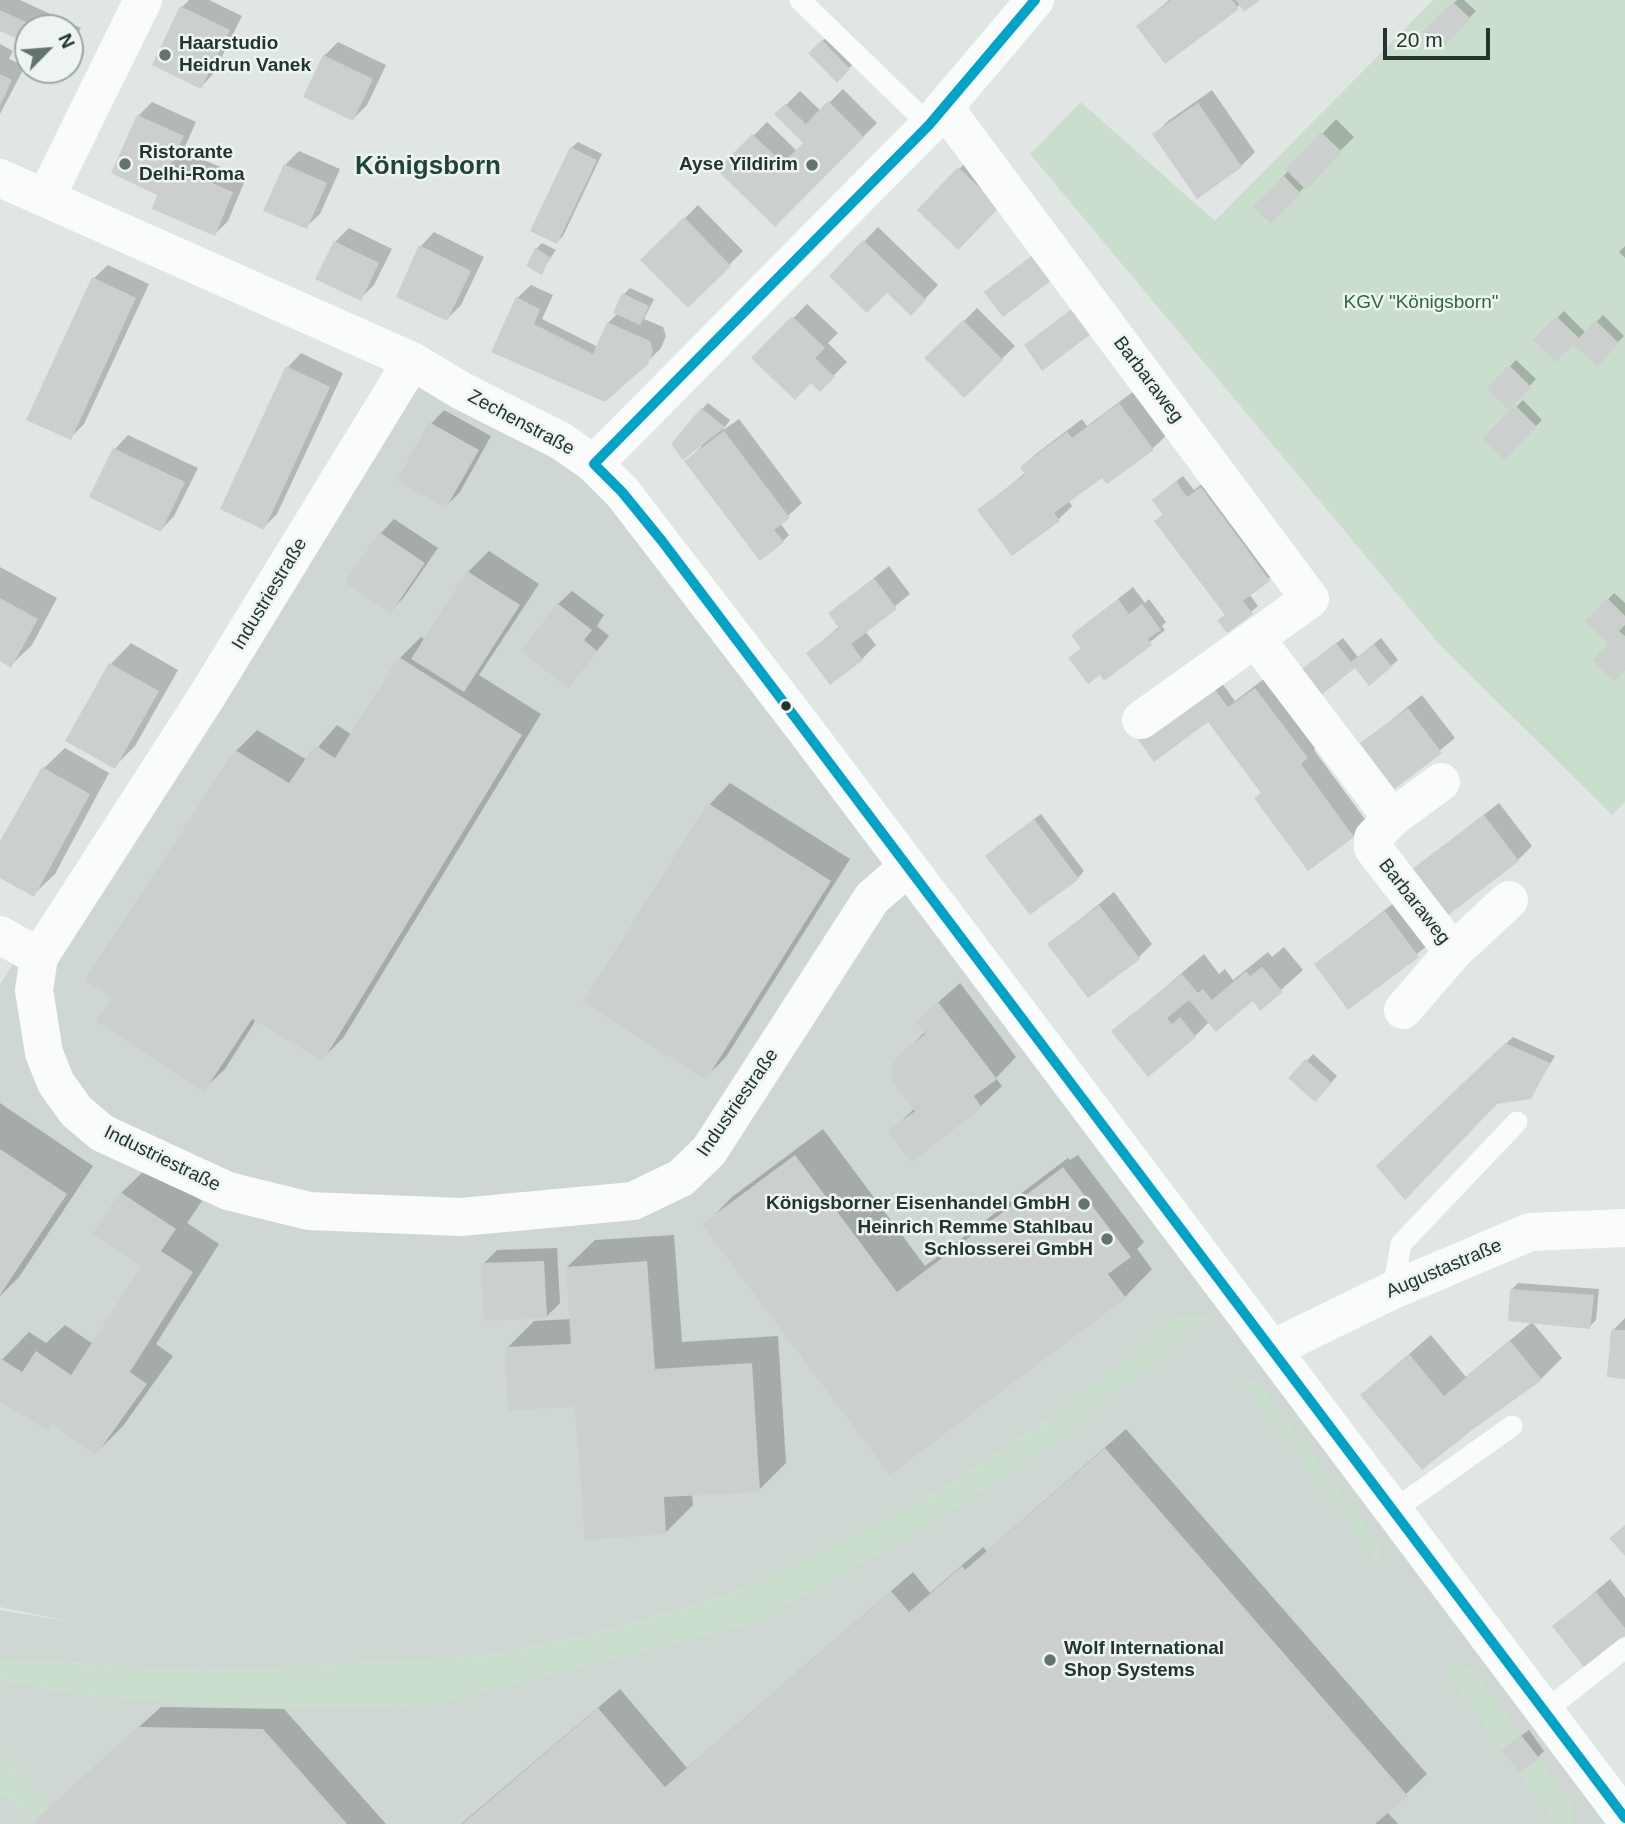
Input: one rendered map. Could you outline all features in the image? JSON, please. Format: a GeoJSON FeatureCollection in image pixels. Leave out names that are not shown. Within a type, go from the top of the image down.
{"type":"FeatureCollection","features":[{"type":"Feature","properties":{"kind":"street"},"geometry":{"type":"LineString","coordinates":[[46,197],[143,0]]}},
{"type":"Feature","properties":{"kind":"street"},"geometry":{"type":"LineString","coordinates":[[594,464],[937,116],[1035,0]]}},
{"type":"Feature","properties":{"kind":"street","name":"Barbaraweg"},"geometry":{"type":"LineString","coordinates":[[937,116],[1310,599],[1141,720]]}},
{"type":"Feature","properties":{"kind":"street","name":"Zechenstraße"},"geometry":{"type":"LineString","coordinates":[[0,178],[412,361],[460,390],[561,441],[594,464],[622,492],[662,541],[1625,1818]]}},
{"type":"Feature","properties":{"kind":"street","name":"Industriestraße"},"geometry":{"type":"LineString","coordinates":[[412,361],[207,696],[39,957],[34,990],[44,1053],[56,1083],[76,1111],[102,1133],[228,1191],[309,1211],[461,1217],[633,1201],[681,1178],[709,1151],[872,898],[908,867]]}},
{"type":"Feature","properties":{"kind":"street"},"geometry":{"type":"LineString","coordinates":[[1256,639],[1392,818]]}},
{"type":"Feature","properties":{"kind":"street","name":"Barbaraweg"},"geometry":{"type":"LineString","coordinates":[[1441,782],[1392,818],[1373,838],[1373,848],[1453,952]]}},
{"type":"Feature","properties":{"kind":"street","name":"Barbaraweg"},"geometry":{"type":"LineString","coordinates":[[1403,1010],[1453,952],[1509,900]]}},
{"type":"Feature","properties":{"kind":"street"},"geometry":{"type":"LineString","coordinates":[[0,935],[39,957]]}},
{"type":"Feature","properties":{"kind":"street","name":"Augustastraße"},"geometry":{"type":"LineString","coordinates":[[1272,1349],[1393,1290],[1530,1231],[1625,1228]]}},
{"type":"Feature","properties":{"kind":"lane"},"geometry":{"type":"LineString","coordinates":[[800,0],[937,116]]}},
{"type":"Feature","properties":{"kind":"lane"},"geometry":{"type":"LineString","coordinates":[[1393,1290],[1401,1244],[1517,1122]]}},
{"type":"Feature","properties":{"kind":"lane"},"geometry":{"type":"LineString","coordinates":[[1394,1510],[1512,1426]]}},
{"type":"Feature","properties":{"kind":"lane"},"geometry":{"type":"LineString","coordinates":[[1545,1711],[1625,1648]]}},
{"type":"Feature","properties":{"kind":"shaded area"},"geometry":{"type":"Polygon","coordinates":[[[412,361],[561,441],[1625,1824],[0,1824],[0,1792],[34,1821],[50,1807],[0,1754],[0,1679],[82,1695],[430,1706],[921,1530],[1057,1414],[930,1496],[815,1555],[732,1593],[610,1630],[484,1656],[201,1671],[0,1659],[0,1610],[78,1623],[0,1607],[0,984],[412,361]]]}},
{"type":"Feature","properties":{"kind":"green space","name":"KGV \"Königsborn\""},"geometry":{"type":"Polygon","coordinates":[[[1433,0],[1625,0],[1625,802],[1612,815],[1439,644],[1030,154],[1081,102],[1215,221],[1433,0]]]}},
{"type":"Feature","properties":{"kind":"green space"},"geometry":{"type":"Polygon","coordinates":[[[1176,1316],[1210,1316],[1065,1434],[1010,1473],[921,1530],[756,1623],[430,1706],[252,1709],[82,1695],[0,1679],[0,1659],[201,1671],[484,1656],[610,1630],[732,1593],[930,1496],[1057,1414],[1176,1316]]]}},
{"type":"Feature","properties":{"kind":"green space"},"geometry":{"type":"Polygon","coordinates":[[[1238,1376],[1257,1381],[1378,1542],[1381,1567],[1238,1376]]]}},
{"type":"Feature","properties":{"kind":"green space"},"geometry":{"type":"Polygon","coordinates":[[[1452,1662],[1474,1671],[1574,1806],[1572,1824],[1557,1824],[1443,1670],[1452,1662]]]}},
{"type":"Feature","properties":{"kind":"green space"},"geometry":{"type":"Polygon","coordinates":[[[0,1754],[50,1807],[34,1821],[0,1792],[0,1754]]]}},
{"type":"Feature","properties":{"kind":"building"},"geometry":{"type":"Polygon","coordinates":[[[1171,0],[1232,0],[1239,9],[1165,64],[1136,26],[1171,0]]]}},
{"type":"Feature","properties":{"kind":"building"},"geometry":{"type":"Polygon","coordinates":[[[1236,0],[1260,0],[1244,12],[1236,0]]]}},
{"type":"Feature","properties":{"kind":"building"},"geometry":{"type":"Polygon","coordinates":[[[1453,2],[1471,19],[1441,49],[1423,32],[1453,2]]]}},
{"type":"Feature","properties":{"kind":"building"},"geometry":{"type":"Polygon","coordinates":[[[180,6],[230,30],[201,89],[152,65],[180,6]]]}},
{"type":"Feature","properties":{"kind":"building"},"geometry":{"type":"Polygon","coordinates":[[[0,10],[14,16],[14,38],[0,31],[0,10]]]}},
{"type":"Feature","properties":{"kind":"building"},"geometry":{"type":"Polygon","coordinates":[[[822,40],[850,69],[837,83],[808,53],[822,40]]]}},
{"type":"Feature","properties":{"kind":"building"},"geometry":{"type":"Polygon","coordinates":[[[323,55],[373,79],[353,121],[303,97],[323,55]]]}},
{"type":"Feature","properties":{"kind":"building"},"geometry":{"type":"Polygon","coordinates":[[[0,74],[12,80],[0,106],[0,74]]]}},
{"type":"Feature","properties":{"kind":"building"},"geometry":{"type":"Polygon","coordinates":[[[828,101],[864,137],[775,227],[717,170],[752,134],[783,163],[803,143],[774,114],[785,104],[806,124],[828,101]]]}},
{"type":"Feature","properties":{"kind":"building"},"geometry":{"type":"Polygon","coordinates":[[[1198,103],[1242,167],[1197,199],[1152,134],[1198,103]]]}},
{"type":"Feature","properties":{"kind":"building"},"geometry":{"type":"Polygon","coordinates":[[[137,115],[184,136],[170,165],[233,192],[215,236],[152,209],[157,195],[111,173],[137,115]]]}},
{"type":"Feature","properties":{"kind":"building"},"geometry":{"type":"Polygon","coordinates":[[[1321,132],[1342,152],[1306,190],[1285,169],[1321,132]]]}},
{"type":"Feature","properties":{"kind":"building"},"geometry":{"type":"Polygon","coordinates":[[[570,147],[597,160],[557,244],[530,231],[570,147]]]}},
{"type":"Feature","properties":{"kind":"building"},"geometry":{"type":"Polygon","coordinates":[[[284,164],[327,183],[307,229],[263,211],[284,164]]]}},
{"type":"Feature","properties":{"kind":"building"},"geometry":{"type":"Polygon","coordinates":[[[958,167],[1000,207],[958,250],[917,210],[958,167]]]}},
{"type":"Feature","properties":{"kind":"building"},"geometry":{"type":"Polygon","coordinates":[[[1284,176],[1301,194],[1271,224],[1253,206],[1284,176]]]}},
{"type":"Feature","properties":{"kind":"building"},"geometry":{"type":"Polygon","coordinates":[[[684,217],[731,266],[688,308],[640,260],[684,217]]]}},
{"type":"Feature","properties":{"kind":"building"},"geometry":{"type":"Polygon","coordinates":[[[863,240],[926,300],[911,316],[887,293],[867,313],[829,276],[863,240]]]}},
{"type":"Feature","properties":{"kind":"building"},"geometry":{"type":"Polygon","coordinates":[[[334,241],[379,263],[361,301],[315,279],[334,241]]]}},
{"type":"Feature","properties":{"kind":"building"},"geometry":{"type":"Polygon","coordinates":[[[419,245],[471,271],[447,321],[396,297],[419,245]]]}},
{"type":"Feature","properties":{"kind":"building"},"geometry":{"type":"Polygon","coordinates":[[[535,248],[550,257],[542,275],[526,266],[535,248]]]}},
{"type":"Feature","properties":{"kind":"building"},"geometry":{"type":"Polygon","coordinates":[[[1033,255],[1052,280],[1003,317],[984,292],[1033,255]]]}},
{"type":"Feature","properties":{"kind":"building"},"geometry":{"type":"Polygon","coordinates":[[[92,277],[136,298],[71,440],[26,420],[92,277]]]}},
{"type":"Feature","properties":{"kind":"building"},"geometry":{"type":"Polygon","coordinates":[[[622,293],[649,306],[640,325],[613,313],[622,293]]]}},
{"type":"Feature","properties":{"kind":"building"},"geometry":{"type":"Polygon","coordinates":[[[516,297],[540,309],[534,324],[593,354],[607,322],[650,341],[653,351],[648,364],[605,402],[491,352],[516,297]]]}},
{"type":"Feature","properties":{"kind":"building"},"geometry":{"type":"Polygon","coordinates":[[[1073,308],[1092,333],[1042,371],[1024,345],[1073,308]]]}},
{"type":"Feature","properties":{"kind":"building"},"geometry":{"type":"Polygon","coordinates":[[[792,316],[825,348],[815,358],[835,377],[820,392],[811,383],[795,400],[751,358],[792,316]]]}},
{"type":"Feature","properties":{"kind":"building"},"geometry":{"type":"Polygon","coordinates":[[[1556,316],[1579,338],[1595,320],[1619,343],[1597,367],[1573,344],[1556,362],[1533,340],[1556,316]]]}},
{"type":"Feature","properties":{"kind":"building"},"geometry":{"type":"Polygon","coordinates":[[[963,320],[1003,360],[964,398],[924,358],[963,320]]]}},
{"type":"Feature","properties":{"kind":"building"},"geometry":{"type":"Polygon","coordinates":[[[1509,365],[1531,387],[1509,410],[1486,389],[1509,365]]]}},
{"type":"Feature","properties":{"kind":"building"},"geometry":{"type":"Polygon","coordinates":[[[286,366],[330,387],[264,530],[220,509],[286,366]]]}},
{"type":"Feature","properties":{"kind":"building"},"geometry":{"type":"Polygon","coordinates":[[[1119,403],[1154,450],[1107,484],[1102,478],[1054,513],[1060,521],[1012,556],[977,510],[1025,474],[1020,467],[1067,432],[1072,438],[1119,403]]]}},
{"type":"Feature","properties":{"kind":"building"},"geometry":{"type":"Polygon","coordinates":[[[1515,405],[1537,427],[1505,460],[1483,438],[1515,405]]]}},
{"type":"Feature","properties":{"kind":"building"},"geometry":{"type":"Polygon","coordinates":[[[701,408],[725,427],[683,460],[671,444],[701,408]]]}},
{"type":"Feature","properties":{"kind":"building"},"geometry":{"type":"Polygon","coordinates":[[[429,422],[479,450],[446,508],[397,481],[429,422]]]}},
{"type":"Feature","properties":{"kind":"building"},"geometry":{"type":"Polygon","coordinates":[[[724,431],[790,518],[774,530],[784,542],[760,561],[684,461],[724,431]]]}},
{"type":"Feature","properties":{"kind":"building"},"geometry":{"type":"Polygon","coordinates":[[[113,448],[185,482],[161,532],[89,497],[113,448]]]}},
{"type":"Feature","properties":{"kind":"building"},"geometry":{"type":"Polygon","coordinates":[[[1176,481],[1187,497],[1201,487],[1270,581],[1243,601],[1253,614],[1227,633],[1217,620],[1225,615],[1154,521],[1163,515],[1152,500],[1176,481]]]}},
{"type":"Feature","properties":{"kind":"building"},"geometry":{"type":"Polygon","coordinates":[[[379,532],[425,563],[391,613],[345,582],[379,532]]]}},
{"type":"Feature","properties":{"kind":"building"},"geometry":{"type":"Polygon","coordinates":[[[467,571],[520,605],[464,692],[411,659],[467,571]]]}},
{"type":"Feature","properties":{"kind":"building"},"geometry":{"type":"Polygon","coordinates":[[[874,578],[897,609],[851,644],[863,660],[830,685],[806,653],[839,628],[828,613],[874,578]]]}},
{"type":"Feature","properties":{"kind":"building"},"geometry":{"type":"Polygon","coordinates":[[[0,598],[38,619],[11,668],[0,661],[0,598]]]}},
{"type":"Feature","properties":{"kind":"building"},"geometry":{"type":"Polygon","coordinates":[[[1607,598],[1625,616],[1625,625],[1619,631],[1625,636],[1625,670],[1614,681],[1593,660],[1608,643],[1585,621],[1607,598]]]}},
{"type":"Feature","properties":{"kind":"building"},"geometry":{"type":"Polygon","coordinates":[[[1118,599],[1129,614],[1142,604],[1161,630],[1148,639],[1152,645],[1104,681],[1100,675],[1088,684],[1068,658],[1081,649],[1071,635],[1118,599]]]}},
{"type":"Feature","properties":{"kind":"building"},"geometry":{"type":"Polygon","coordinates":[[[557,603],[592,630],[584,640],[597,651],[569,688],[521,651],[557,603]]]}},
{"type":"Feature","properties":{"kind":"building"},"geometry":{"type":"Polygon","coordinates":[[[1336,643],[1351,662],[1374,644],[1392,667],[1369,686],[1355,668],[1320,696],[1299,671],[1336,643]]]}},
{"type":"Feature","properties":{"kind":"building"},"geometry":{"type":"Polygon","coordinates":[[[399,657],[522,735],[323,1061],[252,1019],[204,1092],[96,1021],[112,997],[85,980],[235,750],[289,783],[315,745],[335,758],[399,657]]]}},
{"type":"Feature","properties":{"kind":"building"},"geometry":{"type":"Polygon","coordinates":[[[109,663],[159,691],[115,769],[65,741],[109,663]]]}},
{"type":"Feature","properties":{"kind":"building"},"geometry":{"type":"Polygon","coordinates":[[[1210,683],[1228,707],[1255,688],[1308,758],[1301,764],[1354,837],[1308,871],[1254,798],[1261,793],[1208,722],[1154,762],[1137,738],[1210,683]]]}},
{"type":"Feature","properties":{"kind":"building"},"geometry":{"type":"Polygon","coordinates":[[[1408,708],[1442,753],[1394,789],[1360,743],[1408,708]]]}},
{"type":"Feature","properties":{"kind":"building"},"geometry":{"type":"Polygon","coordinates":[[[42,767],[90,794],[34,897],[0,878],[0,841],[42,767]]]}},
{"type":"Feature","properties":{"kind":"building"},"geometry":{"type":"Polygon","coordinates":[[[708,803],[831,881],[706,1080],[583,1002],[708,803]]]}},
{"type":"Feature","properties":{"kind":"building"},"geometry":{"type":"Polygon","coordinates":[[[1484,815],[1519,861],[1447,916],[1412,869],[1484,815]]]}},
{"type":"Feature","properties":{"kind":"building"},"geometry":{"type":"Polygon","coordinates":[[[1034,819],[1079,879],[1030,915],[985,856],[1034,819]]]}},
{"type":"Feature","properties":{"kind":"building"},"geometry":{"type":"Polygon","coordinates":[[[1099,905],[1140,959],[1088,998],[1047,944],[1099,905]]]}},
{"type":"Feature","properties":{"kind":"building"},"geometry":{"type":"Polygon","coordinates":[[[1385,911],[1419,957],[1348,1010],[1314,964],[1385,911]]]}},
{"type":"Feature","properties":{"kind":"building"},"geometry":{"type":"Polygon","coordinates":[[[1262,967],[1283,992],[1260,1011],[1253,1001],[1216,1032],[1189,1000],[1167,1018],[1172,1024],[1180,1017],[1196,1037],[1148,1077],[1111,1031],[1182,974],[1198,993],[1203,989],[1212,1000],[1246,971],[1250,976],[1262,967]]]}},
{"type":"Feature","properties":{"kind":"building"},"geometry":{"type":"Polygon","coordinates":[[[938,1002],[997,1079],[974,1096],[982,1108],[911,1162],[888,1131],[915,1111],[892,1080],[891,1070],[898,1055],[925,1034],[915,1021],[938,1002]]]}},
{"type":"Feature","properties":{"kind":"building"},"geometry":{"type":"Polygon","coordinates":[[[1505,1043],[1550,1063],[1531,1099],[1497,1104],[1405,1200],[1376,1166],[1505,1043]]]}},
{"type":"Feature","properties":{"kind":"building"},"geometry":{"type":"Polygon","coordinates":[[[1305,1059],[1332,1083],[1315,1102],[1288,1078],[1305,1059]]]}},
{"type":"Feature","properties":{"kind":"building"},"geometry":{"type":"Polygon","coordinates":[[[0,1149],[67,1194],[0,1295],[0,1149]]]}},
{"type":"Feature","properties":{"kind":"building"},"geometry":{"type":"Polygon","coordinates":[[[795,1155],[897,1292],[1063,1167],[1131,1257],[1108,1274],[1126,1298],[890,1475],[702,1224],[795,1155]]]}},
{"type":"Feature","properties":{"kind":"building"},"geometry":{"type":"Polygon","coordinates":[[[120,1192],[176,1229],[161,1251],[193,1272],[130,1372],[147,1384],[96,1455],[52,1424],[48,1431],[0,1401],[0,1358],[22,1372],[36,1351],[71,1375],[142,1266],[93,1233],[120,1192]]]}},
{"type":"Feature","properties":{"kind":"building"},"geometry":{"type":"Polygon","coordinates":[[[544,1261],[547,1318],[484,1321],[481,1263],[544,1261]]]}},
{"type":"Feature","properties":{"kind":"building"},"geometry":{"type":"Polygon","coordinates":[[[647,1261],[655,1369],[752,1363],[760,1492],[664,1497],[666,1534],[585,1540],[575,1407],[508,1410],[505,1347],[571,1344],[566,1267],[647,1261]]]}},
{"type":"Feature","properties":{"kind":"building"},"geometry":{"type":"Polygon","coordinates":[[[1510,1289],[1594,1295],[1590,1329],[1508,1321],[1510,1289]]]}},
{"type":"Feature","properties":{"kind":"building"},"geometry":{"type":"Polygon","coordinates":[[[1611,1330],[1625,1330],[1625,1379],[1607,1377],[1611,1330]]]}},
{"type":"Feature","properties":{"kind":"building"},"geometry":{"type":"Polygon","coordinates":[[[1510,1341],[1542,1380],[1422,1470],[1360,1395],[1409,1354],[1444,1396],[1510,1341]]]}},
{"type":"Feature","properties":{"kind":"building","name":"Wolf International Shop Systems"},"geometry":{"type":"Polygon","coordinates":[[[1105,1448],[1408,1796],[1375,1824],[462,1824],[598,1708],[665,1787],[891,1591],[909,1612],[962,1566],[965,1570],[1105,1448]]]}},
{"type":"Feature","properties":{"kind":"building"},"geometry":{"type":"Polygon","coordinates":[[[1625,1525],[1625,1556],[1609,1538],[1625,1525]]]}},
{"type":"Feature","properties":{"kind":"building"},"geometry":{"type":"Polygon","coordinates":[[[1596,1592],[1625,1628],[1625,1636],[1585,1668],[1552,1626],[1596,1592]]]}},
{"type":"Feature","properties":{"kind":"building"},"geometry":{"type":"Polygon","coordinates":[[[138,1727],[263,1729],[347,1824],[36,1824],[34,1821],[138,1727]]]}},
{"type":"Feature","properties":{"kind":"building"},"geometry":{"type":"Polygon","coordinates":[[[1521,1735],[1539,1758],[1519,1773],[1502,1750],[1521,1735]]]}},
{"type":"Feature","properties":{"kind":"transit line"},"geometry":{"type":"LineString","coordinates":[[1035,0],[929,125],[594,464],[622,492],[662,541],[1625,1818]]}},
{"type":"Feature","properties":{"kind":"place","name":"Haarstudio Heidrun Vanek"},"geometry":{"type":"Point","coordinates":[165,55]}},
{"type":"Feature","properties":{"kind":"place","name":"Ristorante Delhi-Roma"},"geometry":{"type":"Point","coordinates":[125,164]}},
{"type":"Feature","properties":{"kind":"place","name":"Ayse Yildirim"},"geometry":{"type":"Point","coordinates":[812,165]}},
{"type":"Feature","properties":{"kind":"place","name":"Königsborner Eisenhandel GmbH"},"geometry":{"type":"Point","coordinates":[1084,1204]}},
{"type":"Feature","properties":{"kind":"place","name":"Heinrich Remme Stahlbau Schlosserei GmbH"},"geometry":{"type":"Point","coordinates":[1107,1239]}},
{"type":"Feature","properties":{"kind":"place","name":"Wolf International Shop Systems"},"geometry":{"type":"Point","coordinates":[1050,1660]}},
{"type":"Feature","properties":{"kind":"district","name":"Königsborn"},"geometry":{"type":"Point","coordinates":[428,167]}}]}
